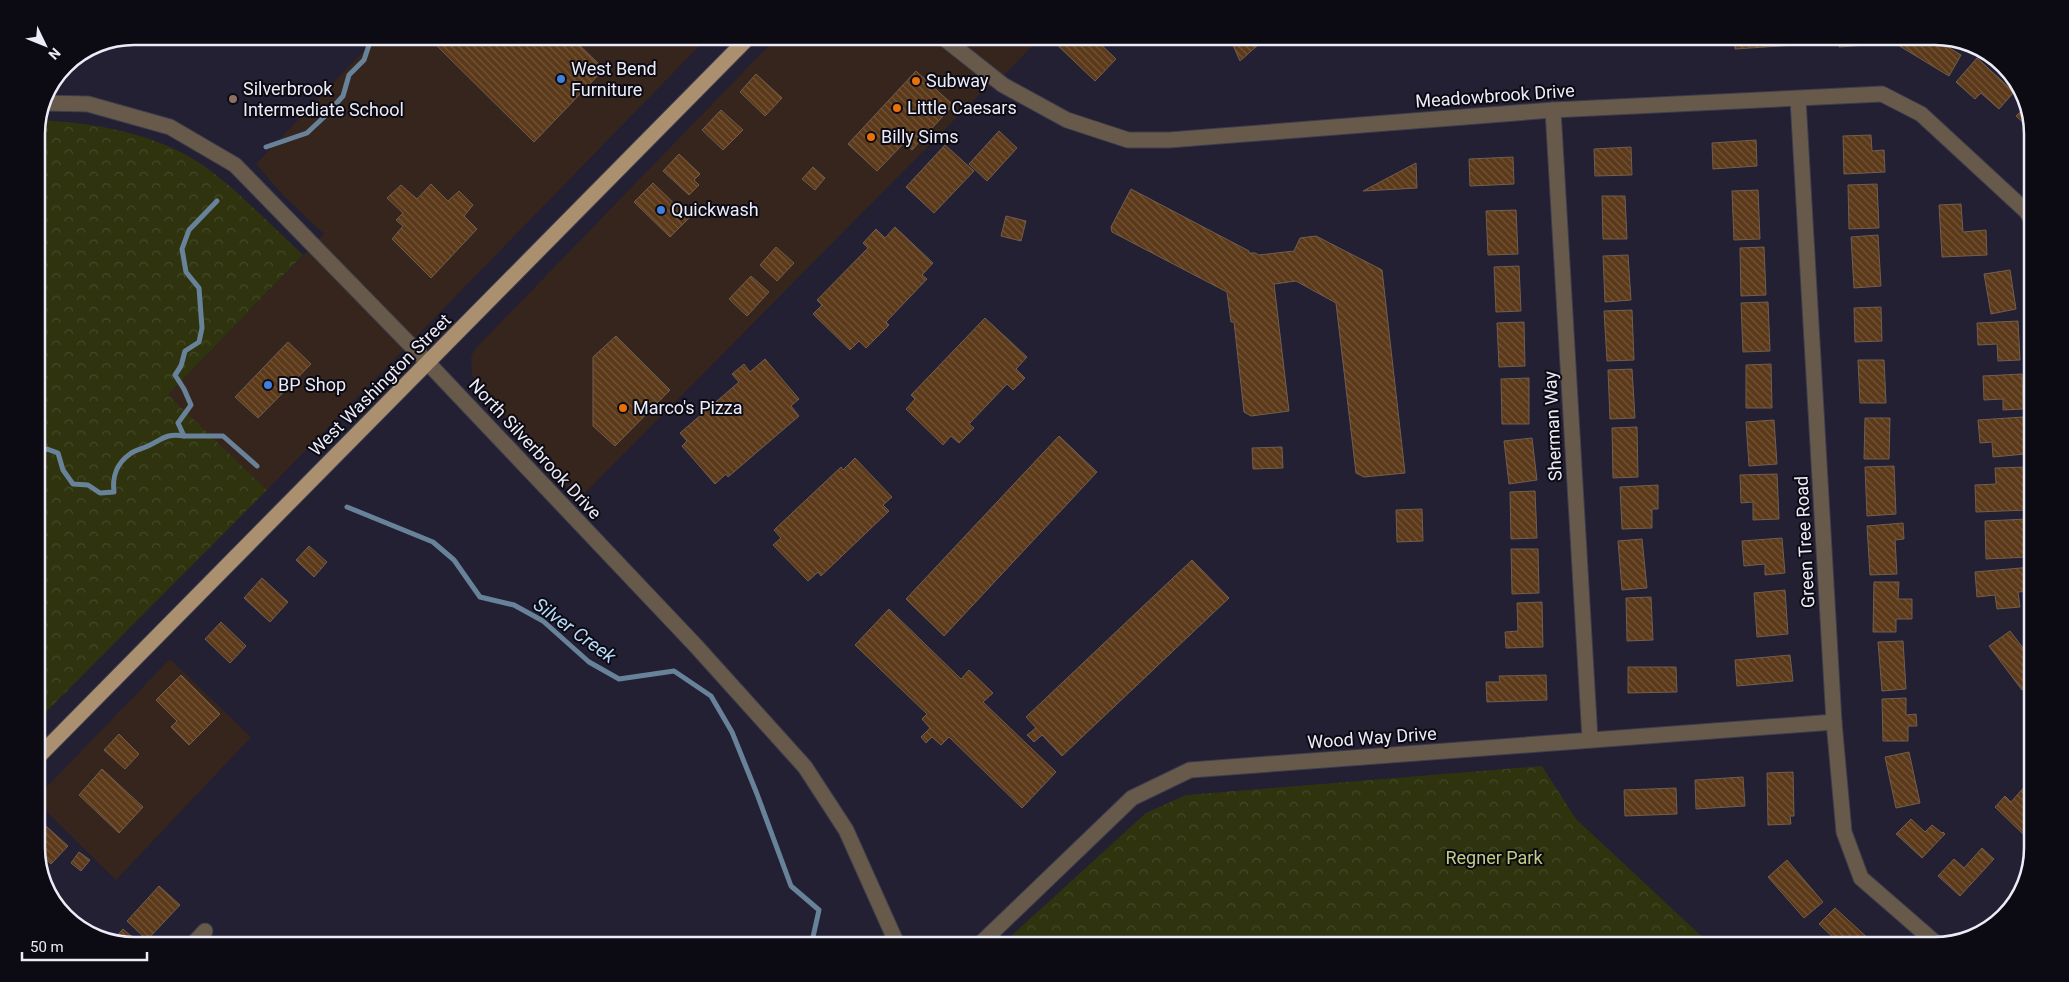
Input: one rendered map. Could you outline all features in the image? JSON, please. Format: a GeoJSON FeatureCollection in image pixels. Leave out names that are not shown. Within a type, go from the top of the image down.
{"type":"FeatureCollection","features":[{"type":"Feature","properties":{"kind":"main road","name":"West Washington Street"},"geometry":{"type":"LineString","coordinates":[[45,750],[741,45]]}},
{"type":"Feature","properties":{"kind":"street","name":"Meadowbrook Drive"},"geometry":{"type":"LineString","coordinates":[[952,45],[1003,85],[1067,120],[1128,140],[1169,140],[1553,110],[1882,94],[1921,114],[2024,208]]}},
{"type":"Feature","properties":{"kind":"street","name":"Green Tree Road"},"geometry":{"type":"LineString","coordinates":[[1798,99],[1834,722],[1844,832],[1861,878],[1929,937]]}},
{"type":"Feature","properties":{"kind":"street","name":"North Silverbrook Drive"},"geometry":{"type":"LineString","coordinates":[[51,103],[88,104],[170,127],[235,166],[428,363],[696,646],[805,767],[846,830],[894,937]]}},
{"type":"Feature","properties":{"kind":"street","name":"Sherman Way"},"geometry":{"type":"LineString","coordinates":[[1553,110],[1590,739]]}},
{"type":"Feature","properties":{"kind":"street","name":"Wood Way Drive"},"geometry":{"type":"LineString","coordinates":[[987,937],[1132,798],[1190,770],[1834,722]]}},
{"type":"Feature","properties":{"kind":"street"},"geometry":{"type":"LineString","coordinates":[[199,937],[205,931]]}},
{"type":"Feature","properties":{"kind":"shaded area"},"geometry":{"type":"Polygon","coordinates":[[[369,45],[700,45],[267,490],[168,395],[324,234],[282,194],[256,164],[369,45]]]}},
{"type":"Feature","properties":{"kind":"shaded area"},"geometry":{"type":"Polygon","coordinates":[[[769,45],[1033,45],[1004,75],[980,94],[578,500],[477,384],[472,374],[471,357],[475,349],[769,45]]]}},
{"type":"Feature","properties":{"kind":"shaded area"},"geometry":{"type":"Polygon","coordinates":[[[170,659],[251,737],[116,880],[45,810],[45,789],[170,659]]]}},
{"type":"Feature","properties":{"kind":"green space"},"geometry":{"type":"Polygon","coordinates":[[[46,121],[87,124],[135,134],[180,152],[201,164],[221,179],[303,255],[168,395],[267,490],[45,713],[46,121]]]}},
{"type":"Feature","properties":{"kind":"green space","name":"Regner Park"},"geometry":{"type":"Polygon","coordinates":[[[1542,766],[1576,819],[1702,937],[1010,937],[1146,813],[1186,795],[1542,766]]]}},
{"type":"Feature","properties":{"kind":"building"},"geometry":{"type":"Polygon","coordinates":[[[436,45],[579,45],[604,69],[534,142],[436,45]]]}},
{"type":"Feature","properties":{"kind":"building"},"geometry":{"type":"Polygon","coordinates":[[[1057,45],[1101,45],[1116,59],[1095,81],[1057,45]]]}},
{"type":"Feature","properties":{"kind":"building"},"geometry":{"type":"Polygon","coordinates":[[[1233,45],[1258,45],[1240,61],[1233,45]]]}},
{"type":"Feature","properties":{"kind":"building"},"geometry":{"type":"Polygon","coordinates":[[[1735,45],[1796,45],[1735,49],[1735,45]]]}},
{"type":"Feature","properties":{"kind":"building"},"geometry":{"type":"Polygon","coordinates":[[[1839,45],[1866,45],[1839,47],[1839,45]]]}},
{"type":"Feature","properties":{"kind":"building"},"geometry":{"type":"Polygon","coordinates":[[[1898,45],[1946,46],[1961,55],[1949,76],[1898,45]]]}},
{"type":"Feature","properties":{"kind":"building"},"geometry":{"type":"Polygon","coordinates":[[[1977,58],[2014,93],[1999,109],[1981,93],[1975,99],[1956,82],[1977,58]]]}},
{"type":"Feature","properties":{"kind":"building"},"geometry":{"type":"Polygon","coordinates":[[[916,71],[953,105],[912,150],[904,143],[877,171],[848,144],[916,71]]]}},
{"type":"Feature","properties":{"kind":"building"},"geometry":{"type":"Polygon","coordinates":[[[756,74],[782,98],[765,116],[740,92],[756,74]]]}},
{"type":"Feature","properties":{"kind":"building"},"geometry":{"type":"Polygon","coordinates":[[[721,110],[743,130],[723,150],[702,130],[721,110]]]}},
{"type":"Feature","properties":{"kind":"building"},"geometry":{"type":"Polygon","coordinates":[[[2020,112],[2023,122],[2016,116],[2020,112]]]}},
{"type":"Feature","properties":{"kind":"building"},"geometry":{"type":"Polygon","coordinates":[[[999,131],[1017,148],[987,181],[969,164],[999,131]]]}},
{"type":"Feature","properties":{"kind":"building"},"geometry":{"type":"Polygon","coordinates":[[[1871,135],[1872,151],[1884,150],[1885,172],[1844,174],[1843,136],[1871,135]]]}},
{"type":"Feature","properties":{"kind":"building"},"geometry":{"type":"Polygon","coordinates":[[[1756,140],[1757,166],[1713,169],[1712,143],[1756,140]]]}},
{"type":"Feature","properties":{"kind":"building"},"geometry":{"type":"Polygon","coordinates":[[[945,145],[974,171],[934,213],[906,187],[945,145]]]}},
{"type":"Feature","properties":{"kind":"building"},"geometry":{"type":"Polygon","coordinates":[[[1631,147],[1632,175],[1595,176],[1594,149],[1631,147]]]}},
{"type":"Feature","properties":{"kind":"building"},"geometry":{"type":"Polygon","coordinates":[[[679,154],[700,174],[694,180],[699,185],[689,195],[663,171],[679,154]]]}},
{"type":"Feature","properties":{"kind":"building"},"geometry":{"type":"Polygon","coordinates":[[[1513,157],[1514,184],[1470,186],[1469,159],[1513,157]]]}},
{"type":"Feature","properties":{"kind":"building"},"geometry":{"type":"Polygon","coordinates":[[[1416,163],[1417,188],[1363,191],[1416,163]]]}},
{"type":"Feature","properties":{"kind":"building"},"geometry":{"type":"Polygon","coordinates":[[[813,167],[825,178],[815,190],[802,179],[813,167]]]}},
{"type":"Feature","properties":{"kind":"building","name":"Quickwash"},"geometry":{"type":"Polygon","coordinates":[[[653,183],[689,218],[670,237],[634,202],[653,183]]]}},
{"type":"Feature","properties":{"kind":"building"},"geometry":{"type":"Polygon","coordinates":[[[431,184],[448,201],[459,191],[473,205],[464,216],[477,229],[431,278],[392,239],[403,226],[396,220],[403,213],[387,198],[401,185],[417,199],[431,184]]]}},
{"type":"Feature","properties":{"kind":"building"},"geometry":{"type":"Polygon","coordinates":[[[1877,184],[1879,228],[1849,229],[1848,185],[1877,184]]]}},
{"type":"Feature","properties":{"kind":"building"},"geometry":{"type":"Polygon","coordinates":[[[1131,189],[1249,251],[1249,253],[1259,255],[1294,251],[1300,238],[1316,236],[1382,270],[1405,473],[1364,477],[1356,473],[1336,303],[1296,281],[1274,284],[1289,411],[1251,416],[1244,412],[1234,322],[1231,322],[1227,292],[1112,232],[1111,227],[1131,189]]]}},
{"type":"Feature","properties":{"kind":"building"},"geometry":{"type":"Polygon","coordinates":[[[1758,190],[1760,239],[1734,240],[1732,191],[1758,190]]]}},
{"type":"Feature","properties":{"kind":"building"},"geometry":{"type":"Polygon","coordinates":[[[1602,196],[1625,196],[1627,239],[1603,239],[1602,196]]]}},
{"type":"Feature","properties":{"kind":"building"},"geometry":{"type":"Polygon","coordinates":[[[1961,204],[1963,232],[1986,230],[1987,255],[1942,257],[1939,205],[1961,204]]]}},
{"type":"Feature","properties":{"kind":"building"},"geometry":{"type":"Polygon","coordinates":[[[1516,210],[1518,254],[1488,255],[1486,211],[1516,210]]]}},
{"type":"Feature","properties":{"kind":"building"},"geometry":{"type":"Polygon","coordinates":[[[1006,216],[1026,221],[1021,241],[1001,236],[1006,216]]]}},
{"type":"Feature","properties":{"kind":"building"},"geometry":{"type":"Polygon","coordinates":[[[895,227],[933,263],[922,275],[927,279],[886,322],[889,325],[866,348],[859,341],[850,350],[813,314],[822,305],[817,300],[868,248],[863,243],[876,229],[885,238],[895,227]]]}},
{"type":"Feature","properties":{"kind":"building"},"geometry":{"type":"Polygon","coordinates":[[[1878,235],[1881,286],[1854,288],[1851,237],[1878,235]]]}},
{"type":"Feature","properties":{"kind":"building"},"geometry":{"type":"Polygon","coordinates":[[[776,247],[794,263],[777,281],[760,265],[776,247]]]}},
{"type":"Feature","properties":{"kind":"building"},"geometry":{"type":"Polygon","coordinates":[[[1764,247],[1766,295],[1741,296],[1740,248],[1764,247]]]}},
{"type":"Feature","properties":{"kind":"building"},"geometry":{"type":"Polygon","coordinates":[[[1628,255],[1631,300],[1605,302],[1603,256],[1628,255]]]}},
{"type":"Feature","properties":{"kind":"building"},"geometry":{"type":"Polygon","coordinates":[[[1519,266],[1521,311],[1496,312],[1494,267],[1519,266]]]}},
{"type":"Feature","properties":{"kind":"building"},"geometry":{"type":"Polygon","coordinates":[[[2010,270],[2016,309],[1991,314],[1984,274],[2010,270]]]}},
{"type":"Feature","properties":{"kind":"building"},"geometry":{"type":"Polygon","coordinates":[[[751,276],[769,292],[747,316],[729,299],[751,276]]]}},
{"type":"Feature","properties":{"kind":"building"},"geometry":{"type":"Polygon","coordinates":[[[1768,302],[1770,351],[1743,352],[1741,303],[1768,302]]]}},
{"type":"Feature","properties":{"kind":"building"},"geometry":{"type":"Polygon","coordinates":[[[1881,307],[1882,341],[1855,342],[1854,308],[1881,307]]]}},
{"type":"Feature","properties":{"kind":"building"},"geometry":{"type":"Polygon","coordinates":[[[1632,310],[1634,360],[1607,361],[1604,311],[1632,310]]]}},
{"type":"Feature","properties":{"kind":"building"},"geometry":{"type":"Polygon","coordinates":[[[985,318],[1027,357],[1016,369],[1025,378],[1013,390],[1007,384],[969,424],[974,428],[959,443],[951,436],[943,445],[906,409],[915,399],[911,395],[985,318]]]}},
{"type":"Feature","properties":{"kind":"building"},"geometry":{"type":"Polygon","coordinates":[[[2018,321],[2020,360],[1998,361],[1997,344],[1978,345],[1977,323],[2018,321]]]}},
{"type":"Feature","properties":{"kind":"building"},"geometry":{"type":"Polygon","coordinates":[[[1524,322],[1525,366],[1499,367],[1497,323],[1524,322]]]}},
{"type":"Feature","properties":{"kind":"building","name":"Marco's Pizza"},"geometry":{"type":"Polygon","coordinates":[[[616,336],[670,390],[615,446],[593,426],[593,357],[616,336]]]}},
{"type":"Feature","properties":{"kind":"building","name":"BP Shop"},"geometry":{"type":"Polygon","coordinates":[[[288,342],[311,364],[258,418],[235,397],[288,342]]]}},
{"type":"Feature","properties":{"kind":"building"},"geometry":{"type":"Polygon","coordinates":[[[765,359],[799,399],[791,406],[799,416],[728,477],[726,474],[715,484],[682,446],[687,441],[680,433],[739,382],[732,374],[744,364],[750,372],[765,359]]]}},
{"type":"Feature","properties":{"kind":"building"},"geometry":{"type":"Polygon","coordinates":[[[1858,360],[1884,360],[1886,403],[1860,403],[1858,360]]]}},
{"type":"Feature","properties":{"kind":"building"},"geometry":{"type":"Polygon","coordinates":[[[1771,364],[1772,408],[1746,408],[1746,365],[1771,364]]]}},
{"type":"Feature","properties":{"kind":"building"},"geometry":{"type":"Polygon","coordinates":[[[1632,369],[1635,418],[1610,419],[1608,370],[1632,369]]]}},
{"type":"Feature","properties":{"kind":"building"},"geometry":{"type":"Polygon","coordinates":[[[2022,374],[2023,409],[2003,410],[2003,399],[1984,400],[1983,376],[2022,374]]]}},
{"type":"Feature","properties":{"kind":"building"},"geometry":{"type":"Polygon","coordinates":[[[1529,378],[1529,424],[1502,424],[1501,379],[1529,378]]]}},
{"type":"Feature","properties":{"kind":"building"},"geometry":{"type":"Polygon","coordinates":[[[2023,417],[2024,454],[1993,457],[1992,442],[1980,443],[1978,420],[2023,417]]]}},
{"type":"Feature","properties":{"kind":"building"},"geometry":{"type":"Polygon","coordinates":[[[1865,418],[1890,418],[1889,459],[1864,459],[1865,418]]]}},
{"type":"Feature","properties":{"kind":"building"},"geometry":{"type":"Polygon","coordinates":[[[1774,420],[1777,464],[1749,466],[1746,422],[1774,420]]]}},
{"type":"Feature","properties":{"kind":"building"},"geometry":{"type":"Polygon","coordinates":[[[1637,427],[1638,477],[1613,478],[1612,428],[1637,427]]]}},
{"type":"Feature","properties":{"kind":"building"},"geometry":{"type":"Polygon","coordinates":[[[1059,436],[1097,472],[944,636],[906,599],[1059,436]]]}},
{"type":"Feature","properties":{"kind":"building"},"geometry":{"type":"Polygon","coordinates":[[[1532,438],[1537,480],[1509,484],[1504,441],[1532,438]]]}},
{"type":"Feature","properties":{"kind":"building"},"geometry":{"type":"Polygon","coordinates":[[[1282,447],[1283,468],[1253,469],[1252,448],[1282,447]]]}},
{"type":"Feature","properties":{"kind":"building"},"geometry":{"type":"Polygon","coordinates":[[[855,458],[892,497],[883,505],[889,511],[821,576],[818,572],[808,581],[773,545],[781,538],[774,530],[841,467],[843,470],[855,458]]]}},
{"type":"Feature","properties":{"kind":"building"},"geometry":{"type":"Polygon","coordinates":[[[1894,466],[1896,514],[1867,516],[1865,467],[1894,466]]]}},
{"type":"Feature","properties":{"kind":"building"},"geometry":{"type":"Polygon","coordinates":[[[2024,467],[2024,510],[1976,512],[1975,485],[1996,484],[1995,468],[2024,467]]]}},
{"type":"Feature","properties":{"kind":"building"},"geometry":{"type":"Polygon","coordinates":[[[1777,474],[1779,519],[1753,520],[1753,502],[1741,503],[1740,475],[1777,474]]]}},
{"type":"Feature","properties":{"kind":"building"},"geometry":{"type":"Polygon","coordinates":[[[1658,485],[1658,509],[1652,509],[1652,528],[1622,529],[1620,487],[1658,485]]]}},
{"type":"Feature","properties":{"kind":"building"},"geometry":{"type":"Polygon","coordinates":[[[1535,491],[1537,538],[1511,539],[1510,492],[1535,491]]]}},
{"type":"Feature","properties":{"kind":"building"},"geometry":{"type":"Polygon","coordinates":[[[1422,509],[1423,541],[1397,542],[1396,510],[1422,509]]]}},
{"type":"Feature","properties":{"kind":"building"},"geometry":{"type":"Polygon","coordinates":[[[2024,519],[2024,557],[1986,559],[1985,521],[2024,519]]]}},
{"type":"Feature","properties":{"kind":"building"},"geometry":{"type":"Polygon","coordinates":[[[1903,523],[1904,539],[1895,540],[1897,574],[1870,575],[1867,526],[1903,523]]]}},
{"type":"Feature","properties":{"kind":"building"},"geometry":{"type":"Polygon","coordinates":[[[1782,538],[1785,573],[1765,575],[1765,564],[1744,566],[1742,541],[1782,538]]]}},
{"type":"Feature","properties":{"kind":"building"},"geometry":{"type":"Polygon","coordinates":[[[1642,539],[1647,588],[1622,590],[1618,541],[1642,539]]]}},
{"type":"Feature","properties":{"kind":"building"},"geometry":{"type":"Polygon","coordinates":[[[309,546],[327,562],[314,577],[296,560],[309,546]]]}},
{"type":"Feature","properties":{"kind":"building"},"geometry":{"type":"Polygon","coordinates":[[[1511,549],[1538,549],[1539,593],[1512,594],[1511,549]]]}},
{"type":"Feature","properties":{"kind":"building"},"geometry":{"type":"Polygon","coordinates":[[[1192,560],[1229,598],[1062,756],[1042,735],[1034,742],[1027,735],[1036,728],[1026,717],[1192,560]]]}},
{"type":"Feature","properties":{"kind":"building"},"geometry":{"type":"Polygon","coordinates":[[[2024,568],[2024,592],[2018,592],[2020,607],[1997,609],[1995,595],[1977,597],[1975,572],[2024,568]]]}},
{"type":"Feature","properties":{"kind":"building"},"geometry":{"type":"Polygon","coordinates":[[[262,578],[288,602],[270,622],[244,598],[262,578]]]}},
{"type":"Feature","properties":{"kind":"building"},"geometry":{"type":"Polygon","coordinates":[[[1874,582],[1899,582],[1898,599],[1912,599],[1912,619],[1896,619],[1896,632],[1873,632],[1874,582]]]}},
{"type":"Feature","properties":{"kind":"building"},"geometry":{"type":"Polygon","coordinates":[[[1785,590],[1788,634],[1757,637],[1754,593],[1785,590]]]}},
{"type":"Feature","properties":{"kind":"building"},"geometry":{"type":"Polygon","coordinates":[[[1651,597],[1653,640],[1627,641],[1626,598],[1651,597]]]}},
{"type":"Feature","properties":{"kind":"building"},"geometry":{"type":"Polygon","coordinates":[[[1542,602],[1543,647],[1506,648],[1505,632],[1518,631],[1517,603],[1542,602]]]}},
{"type":"Feature","properties":{"kind":"building"},"geometry":{"type":"Polygon","coordinates":[[[889,609],[961,679],[969,670],[993,693],[983,702],[1056,772],[1022,808],[949,737],[941,745],[932,737],[926,743],[921,737],[930,728],[922,719],[927,714],[855,645],[889,609]]]}},
{"type":"Feature","properties":{"kind":"building"},"geometry":{"type":"Polygon","coordinates":[[[221,622],[246,646],[230,663],[205,639],[221,622]]]}},
{"type":"Feature","properties":{"kind":"building"},"geometry":{"type":"Polygon","coordinates":[[[2010,631],[2024,649],[2024,689],[2022,690],[1989,646],[2010,631]]]}},
{"type":"Feature","properties":{"kind":"building"},"geometry":{"type":"Polygon","coordinates":[[[1903,641],[1906,689],[1882,691],[1878,642],[1903,641]]]}},
{"type":"Feature","properties":{"kind":"building"},"geometry":{"type":"Polygon","coordinates":[[[1790,655],[1793,681],[1737,686],[1735,660],[1790,655]]]}},
{"type":"Feature","properties":{"kind":"building"},"geometry":{"type":"Polygon","coordinates":[[[1628,667],[1676,667],[1677,692],[1628,693],[1628,667]]]}},
{"type":"Feature","properties":{"kind":"building"},"geometry":{"type":"Polygon","coordinates":[[[181,675],[220,714],[189,745],[171,727],[177,721],[156,700],[181,675]]]}},
{"type":"Feature","properties":{"kind":"building"},"geometry":{"type":"Polygon","coordinates":[[[1546,675],[1547,700],[1487,702],[1486,682],[1500,682],[1499,676],[1546,675]]]}},
{"type":"Feature","properties":{"kind":"building"},"geometry":{"type":"Polygon","coordinates":[[[1906,698],[1906,715],[1916,714],[1917,726],[1908,726],[1908,741],[1883,741],[1882,699],[1906,698]]]}},
{"type":"Feature","properties":{"kind":"building"},"geometry":{"type":"Polygon","coordinates":[[[119,734],[139,754],[125,769],[104,750],[119,734]]]}},
{"type":"Feature","properties":{"kind":"building"},"geometry":{"type":"Polygon","coordinates":[[[1909,752],[1920,803],[1896,808],[1885,757],[1909,752]]]}},
{"type":"Feature","properties":{"kind":"building"},"geometry":{"type":"Polygon","coordinates":[[[102,769],[143,807],[119,833],[79,795],[102,769]]]}},
{"type":"Feature","properties":{"kind":"building"},"geometry":{"type":"Polygon","coordinates":[[[1793,772],[1794,816],[1790,816],[1791,824],[1768,825],[1767,773],[1793,772]]]}},
{"type":"Feature","properties":{"kind":"building"},"geometry":{"type":"Polygon","coordinates":[[[1743,777],[1745,806],[1696,809],[1695,780],[1743,777]]]}},
{"type":"Feature","properties":{"kind":"building"},"geometry":{"type":"Polygon","coordinates":[[[2024,787],[2023,834],[1995,807],[2005,796],[2011,802],[2024,787]]]}},
{"type":"Feature","properties":{"kind":"building"},"geometry":{"type":"Polygon","coordinates":[[[1676,788],[1677,814],[1625,816],[1624,790],[1676,788]]]}},
{"type":"Feature","properties":{"kind":"building"},"geometry":{"type":"Polygon","coordinates":[[[1911,819],[1925,832],[1932,825],[1945,834],[1922,858],[1896,834],[1911,819]]]}},
{"type":"Feature","properties":{"kind":"building"},"geometry":{"type":"Polygon","coordinates":[[[45,825],[68,846],[51,864],[46,860],[45,854],[45,825]]]}},
{"type":"Feature","properties":{"kind":"building"},"geometry":{"type":"Polygon","coordinates":[[[1982,848],[1994,859],[1960,896],[1938,876],[1954,859],[1964,868],[1982,848]]]}},
{"type":"Feature","properties":{"kind":"building"},"geometry":{"type":"Polygon","coordinates":[[[79,852],[90,860],[81,871],[71,863],[79,852]]]}},
{"type":"Feature","properties":{"kind":"building"},"geometry":{"type":"Polygon","coordinates":[[[1787,860],[1823,902],[1804,918],[1768,877],[1787,860]]]}},
{"type":"Feature","properties":{"kind":"building"},"geometry":{"type":"Polygon","coordinates":[[[159,886],[180,905],[150,937],[144,937],[127,921],[159,886]]]}},
{"type":"Feature","properties":{"kind":"building"},"geometry":{"type":"Polygon","coordinates":[[[1835,908],[1867,937],[1833,937],[1819,924],[1835,908]]]}},
{"type":"Feature","properties":{"kind":"building"},"geometry":{"type":"Polygon","coordinates":[[[123,929],[132,937],[128,937],[117,935],[123,929]]]}},
{"type":"Feature","properties":{"kind":"waterway","name":"Silver Creek"},"geometry":{"type":"LineString","coordinates":[[266,147],[307,133],[324,117],[343,96],[349,75],[364,60],[369,45]]}},
{"type":"Feature","properties":{"kind":"waterway","name":"Silver Creek"},"geometry":{"type":"LineString","coordinates":[[217,201],[189,230],[182,249],[186,272],[199,288],[202,328],[199,342],[185,351],[181,366],[175,375],[191,405],[178,423],[184,436],[223,436],[257,466]]}},
{"type":"Feature","properties":{"kind":"waterway"},"geometry":{"type":"LineString","coordinates":[[45,450],[58,453],[63,470],[73,484],[88,485],[100,493],[114,492],[116,471],[125,458],[169,436],[184,436]]}},
{"type":"Feature","properties":{"kind":"waterway","name":"Silver Creek"},"geometry":{"type":"LineString","coordinates":[[347,507],[433,542],[454,560],[480,597],[514,605],[543,621],[589,662],[619,679],[674,671],[711,696],[732,732],[791,886],[819,910],[813,937]]}},
{"type":"Feature","properties":{"kind":"place","name":"West Bend Furniture"},"geometry":{"type":"Point","coordinates":[561,79]}},
{"type":"Feature","properties":{"kind":"place","name":"Subway"},"geometry":{"type":"Point","coordinates":[916,81]}},
{"type":"Feature","properties":{"kind":"place","name":"Silverbrook Intermediate School"},"geometry":{"type":"Point","coordinates":[233,99]}},
{"type":"Feature","properties":{"kind":"place","name":"Little Caesars"},"geometry":{"type":"Point","coordinates":[897,108]}},
{"type":"Feature","properties":{"kind":"place","name":"Billy Sims"},"geometry":{"type":"Point","coordinates":[871,137]}},
{"type":"Feature","properties":{"kind":"place","name":"Quickwash"},"geometry":{"type":"Point","coordinates":[661,210]}},
{"type":"Feature","properties":{"kind":"place","name":"BP Shop"},"geometry":{"type":"Point","coordinates":[268,385]}},
{"type":"Feature","properties":{"kind":"place","name":"Marco's Pizza"},"geometry":{"type":"Point","coordinates":[623,408]}}]}
